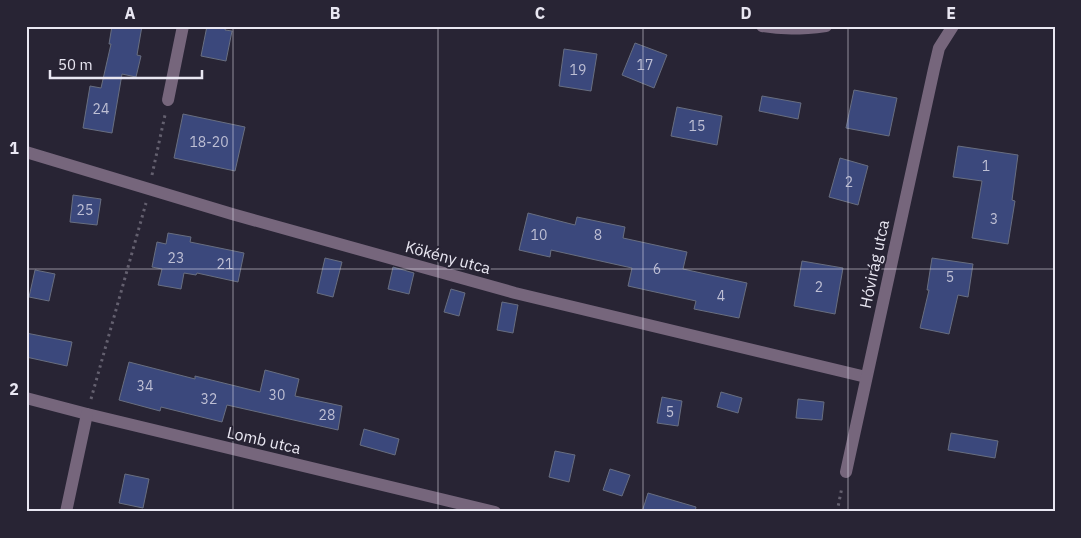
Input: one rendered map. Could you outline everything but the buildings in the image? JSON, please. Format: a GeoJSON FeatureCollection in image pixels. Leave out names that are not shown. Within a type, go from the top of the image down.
{"type":"FeatureCollection","features":[{"type":"Feature","properties":{"kind":"street"},"geometry":{"type":"LineString","coordinates":[[168,100],[183,26]]}},
{"type":"Feature","properties":{"kind":"street"},"geometry":{"type":"LineString","coordinates":[[762,26],[806,29],[826,26]]}},
{"type":"Feature","properties":{"kind":"street","name":"Hóvirág utca"},"geometry":{"type":"LineString","coordinates":[[846,472],[934,69],[940,48],[954,26]]}},
{"type":"Feature","properties":{"kind":"street","name":"Kökény utca"},"geometry":{"type":"LineString","coordinates":[[26,152],[232,214],[515,293],[866,377]]}},
{"type":"Feature","properties":{"kind":"street","name":"Lomb utca"},"geometry":{"type":"LineString","coordinates":[[26,398],[495,512]]}},
{"type":"Feature","properties":{"kind":"street"},"geometry":{"type":"LineString","coordinates":[[66,512],[87,414]]}},
{"type":"Feature","properties":{"kind":"path"},"geometry":{"type":"LineString","coordinates":[[87,414],[149,189],[168,100]]}},
{"type":"Feature","properties":{"kind":"path"},"geometry":{"type":"LineString","coordinates":[[837,512],[846,472]]}}]}
